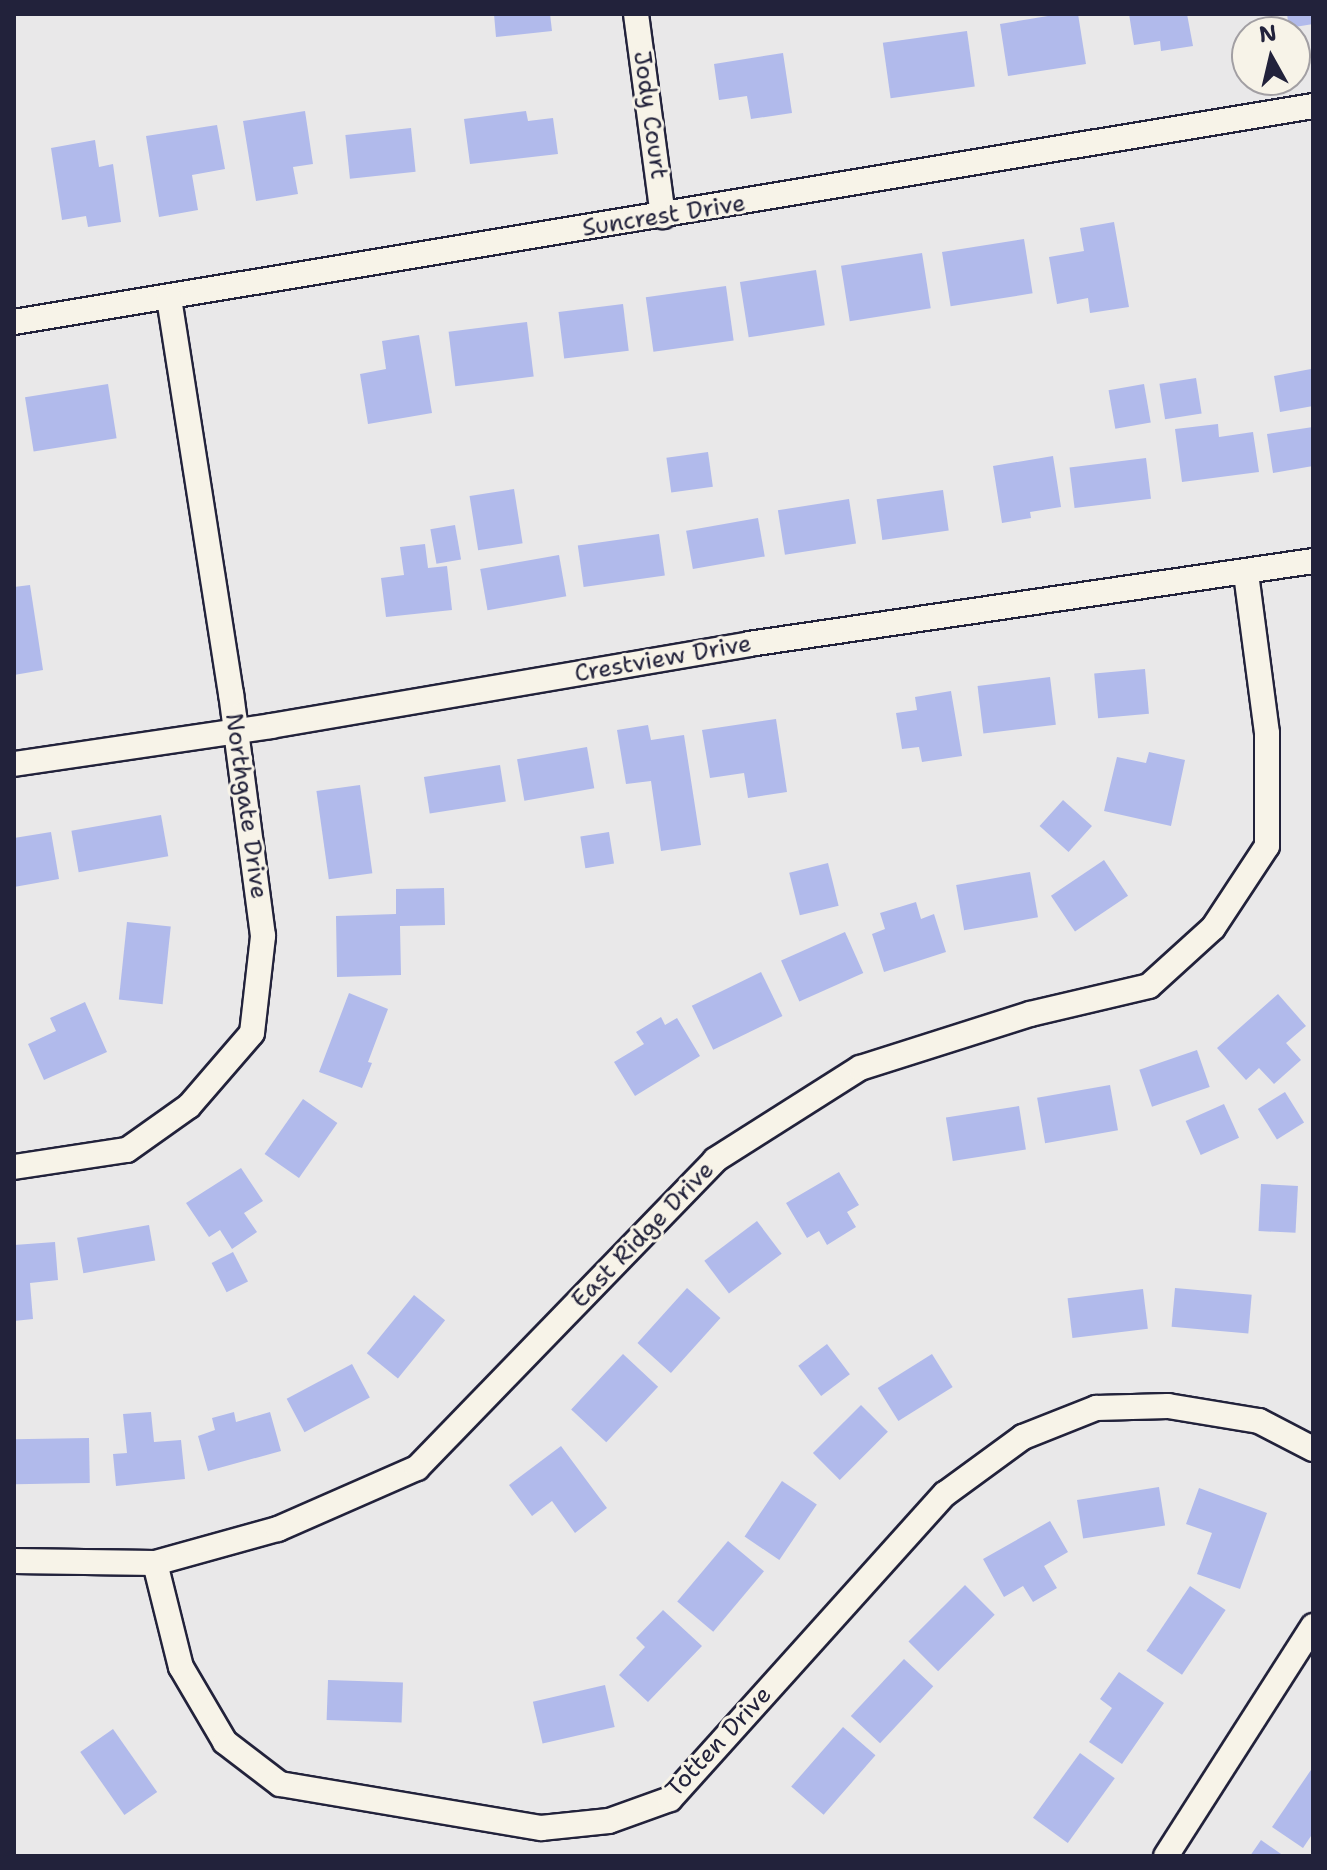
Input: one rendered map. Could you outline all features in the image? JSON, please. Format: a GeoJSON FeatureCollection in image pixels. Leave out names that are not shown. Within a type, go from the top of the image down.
{"type":"FeatureCollection","features":[{"type":"Feature","properties":{"kind":"street","name":"Jody Court"},"geometry":{"type":"LineString","coordinates":[[636,14],[663,216]]}},
{"type":"Feature","properties":{"kind":"street","name":"Suncrest Drive"},"geometry":{"type":"LineString","coordinates":[[14,322],[1313,106]]}},
{"type":"Feature","properties":{"kind":"street","name":"Northgate Drive"},"geometry":{"type":"LineString","coordinates":[[14,1167],[127,1150],[189,1106],[252,1033],[263,936],[236,730],[169,297]]}},
{"type":"Feature","properties":{"kind":"street","name":"Crestview Drive"},"geometry":{"type":"LineString","coordinates":[[14,764],[749,644],[1246,574],[1313,561]]}},
{"type":"Feature","properties":{"kind":"street","name":"East Ridge Drive"},"geometry":{"type":"LineString","coordinates":[[14,1561],[155,1563],[278,1529],[417,1468],[715,1160],[860,1068],[1030,1014],[1149,986],[1213,928],[1267,846],[1267,733],[1246,574]]}},
{"type":"Feature","properties":{"kind":"street","name":"Totten Drive"},"geometry":{"type":"LineString","coordinates":[[155,1563],[181,1667],[225,1742],[280,1784],[541,1828],[595,1822],[670,1799],[945,1494],[1023,1437],[1096,1408],[1168,1406],[1259,1421],[1313,1449]]}},
{"type":"Feature","properties":{"kind":"street"},"geometry":{"type":"LineString","coordinates":[[1166,1856],[1313,1626]]}},
{"type":"Feature","properties":{"kind":"building"},"geometry":{"type":"Polygon","coordinates":[[[494,14],[550,14],[552,31],[496,37],[494,14]]]}},
{"type":"Feature","properties":{"kind":"building"},"geometry":{"type":"Polygon","coordinates":[[[1078,14],[1086,64],[1008,76],[1000,24],[1078,14]]]}},
{"type":"Feature","properties":{"kind":"building"},"geometry":{"type":"Polygon","coordinates":[[[1129,14],[1187,14],[1193,46],[1161,51],[1160,41],[1134,45],[1129,14]]]}},
{"type":"Feature","properties":{"kind":"building"},"geometry":{"type":"Polygon","coordinates":[[[1313,14],[1313,24],[1311,16],[1287,16],[1313,14]]]}},
{"type":"Feature","properties":{"kind":"building"},"geometry":{"type":"Polygon","coordinates":[[[967,31],[975,86],[891,98],[883,43],[967,31]]]}},
{"type":"Feature","properties":{"kind":"building"},"geometry":{"type":"Polygon","coordinates":[[[783,53],[792,113],[751,119],[747,96],[719,100],[714,64],[783,53]]]}},
{"type":"Feature","properties":{"kind":"building"},"geometry":{"type":"Polygon","coordinates":[[[305,111],[313,164],[293,167],[298,194],[256,201],[243,121],[305,111]]]}},
{"type":"Feature","properties":{"kind":"building"},"geometry":{"type":"Polygon","coordinates":[[[526,111],[528,121],[553,118],[558,154],[470,164],[464,119],[526,111]]]}},
{"type":"Feature","properties":{"kind":"building"},"geometry":{"type":"Polygon","coordinates":[[[217,125],[225,169],[192,175],[198,210],[159,217],[146,136],[217,125]]]}},
{"type":"Feature","properties":{"kind":"building"},"geometry":{"type":"Polygon","coordinates":[[[411,128],[416,172],[350,179],[345,135],[411,128]]]}},
{"type":"Feature","properties":{"kind":"building"},"geometry":{"type":"Polygon","coordinates":[[[95,140],[99,167],[113,164],[121,222],[88,227],[86,216],[62,220],[51,148],[95,140]]]}},
{"type":"Feature","properties":{"kind":"building"},"geometry":{"type":"Polygon","coordinates":[[[1114,222],[1129,307],[1090,313],[1088,298],[1057,304],[1049,257],[1084,251],[1080,228],[1114,222]]]}},
{"type":"Feature","properties":{"kind":"building"},"geometry":{"type":"Polygon","coordinates":[[[1024,239],[1033,293],[951,306],[942,252],[1024,239]]]}},
{"type":"Feature","properties":{"kind":"building"},"geometry":{"type":"Polygon","coordinates":[[[922,253],[931,308],[850,321],[841,266],[922,253]]]}},
{"type":"Feature","properties":{"kind":"building"},"geometry":{"type":"Polygon","coordinates":[[[816,270],[825,325],[749,337],[740,282],[816,270]]]}},
{"type":"Feature","properties":{"kind":"building"},"geometry":{"type":"Polygon","coordinates":[[[726,286],[734,340],[653,352],[646,297],[726,286]]]}},
{"type":"Feature","properties":{"kind":"building"},"geometry":{"type":"Polygon","coordinates":[[[623,304],[629,351],[564,359],[558,312],[623,304]]]}},
{"type":"Feature","properties":{"kind":"building"},"geometry":{"type":"Polygon","coordinates":[[[527,322],[534,377],[455,386],[449,332],[527,322]]]}},
{"type":"Feature","properties":{"kind":"building"},"geometry":{"type":"Polygon","coordinates":[[[419,335],[432,413],[368,424],[360,374],[386,369],[382,341],[419,335]]]}},
{"type":"Feature","properties":{"kind":"building"},"geometry":{"type":"Polygon","coordinates":[[[1311,369],[1313,406],[1280,412],[1274,376],[1311,369]]]}},
{"type":"Feature","properties":{"kind":"building"},"geometry":{"type":"Polygon","coordinates":[[[1196,378],[1202,414],[1165,419],[1159,384],[1196,378]]]}},
{"type":"Feature","properties":{"kind":"building"},"geometry":{"type":"Polygon","coordinates":[[[108,384],[117,438],[34,451],[25,397],[108,384]]]}},
{"type":"Feature","properties":{"kind":"building"},"geometry":{"type":"Polygon","coordinates":[[[1144,384],[1151,422],[1115,429],[1109,390],[1144,384]]]}},
{"type":"Feature","properties":{"kind":"building"},"geometry":{"type":"Polygon","coordinates":[[[1218,424],[1219,437],[1253,432],[1259,472],[1182,482],[1175,429],[1218,424]]]}},
{"type":"Feature","properties":{"kind":"building"},"geometry":{"type":"Polygon","coordinates":[[[1313,427],[1313,466],[1273,473],[1267,434],[1313,427]]]}},
{"type":"Feature","properties":{"kind":"building"},"geometry":{"type":"Polygon","coordinates":[[[708,452],[713,487],[671,493],[666,458],[708,452]]]}},
{"type":"Feature","properties":{"kind":"building"},"geometry":{"type":"Polygon","coordinates":[[[1053,456],[1061,507],[1030,512],[1031,518],[1002,523],[993,466],[1053,456]]]}},
{"type":"Feature","properties":{"kind":"building"},"geometry":{"type":"Polygon","coordinates":[[[1146,458],[1151,499],[1075,508],[1070,467],[1146,458]]]}},
{"type":"Feature","properties":{"kind":"building"},"geometry":{"type":"Polygon","coordinates":[[[514,489],[523,543],[478,550],[470,496],[514,489]]]}},
{"type":"Feature","properties":{"kind":"building"},"geometry":{"type":"Polygon","coordinates":[[[943,490],[949,531],[882,540],[877,499],[943,490]]]}},
{"type":"Feature","properties":{"kind":"building"},"geometry":{"type":"Polygon","coordinates":[[[849,499],[856,543],[785,555],[778,510],[849,499]]]}},
{"type":"Feature","properties":{"kind":"building"},"geometry":{"type":"Polygon","coordinates":[[[758,518],[765,556],[693,569],[686,531],[758,518]]]}},
{"type":"Feature","properties":{"kind":"building"},"geometry":{"type":"Polygon","coordinates":[[[455,525],[461,559],[436,564],[430,529],[455,525]]]}},
{"type":"Feature","properties":{"kind":"building"},"geometry":{"type":"Polygon","coordinates":[[[659,534],[665,576],[584,587],[578,545],[659,534]]]}},
{"type":"Feature","properties":{"kind":"building"},"geometry":{"type":"Polygon","coordinates":[[[425,544],[428,568],[447,566],[452,610],[386,617],[381,578],[404,575],[400,547],[425,544]]]}},
{"type":"Feature","properties":{"kind":"building"},"geometry":{"type":"Polygon","coordinates":[[[559,555],[566,596],[488,610],[480,569],[559,555]]]}},
{"type":"Feature","properties":{"kind":"building"},"geometry":{"type":"Polygon","coordinates":[[[30,585],[43,670],[14,675],[14,587],[30,585]]]}},
{"type":"Feature","properties":{"kind":"building"},"geometry":{"type":"Polygon","coordinates":[[[1145,669],[1149,714],[1098,718],[1094,673],[1145,669]]]}},
{"type":"Feature","properties":{"kind":"building"},"geometry":{"type":"Polygon","coordinates":[[[1050,677],[1056,725],[983,734],[978,686],[1050,677]]]}},
{"type":"Feature","properties":{"kind":"building"},"geometry":{"type":"Polygon","coordinates":[[[951,691],[962,756],[922,762],[919,747],[902,749],[896,713],[917,710],[915,697],[951,691]]]}},
{"type":"Feature","properties":{"kind":"building"},"geometry":{"type":"Polygon","coordinates":[[[776,719],[787,792],[748,798],[744,773],[710,778],[702,730],[776,719]]]}},
{"type":"Feature","properties":{"kind":"building"},"geometry":{"type":"Polygon","coordinates":[[[648,725],[651,740],[684,735],[701,845],[661,851],[651,781],[626,784],[617,730],[648,725]]]}},
{"type":"Feature","properties":{"kind":"building"},"geometry":{"type":"Polygon","coordinates":[[[587,747],[594,788],[524,801],[517,759],[587,747]]]}},
{"type":"Feature","properties":{"kind":"building"},"geometry":{"type":"Polygon","coordinates":[[[1149,752],[1185,760],[1171,826],[1104,811],[1117,757],[1146,763],[1149,752]]]}},
{"type":"Feature","properties":{"kind":"building"},"geometry":{"type":"Polygon","coordinates":[[[500,765],[506,802],[430,814],[424,777],[500,765]]]}},
{"type":"Feature","properties":{"kind":"building"},"geometry":{"type":"Polygon","coordinates":[[[360,785],[372,873],[329,879],[316,791],[360,785]]]}},
{"type":"Feature","properties":{"kind":"building"},"geometry":{"type":"Polygon","coordinates":[[[1063,800],[1092,826],[1069,852],[1040,826],[1063,800]]]}},
{"type":"Feature","properties":{"kind":"building"},"geometry":{"type":"Polygon","coordinates":[[[161,815],[168,856],[79,872],[71,831],[161,815]]]}},
{"type":"Feature","properties":{"kind":"building"},"geometry":{"type":"Polygon","coordinates":[[[51,832],[59,879],[14,887],[14,838],[51,832]]]}},
{"type":"Feature","properties":{"kind":"building"},"geometry":{"type":"Polygon","coordinates":[[[609,832],[614,864],[585,868],[580,837],[609,832]]]}},
{"type":"Feature","properties":{"kind":"building"},"geometry":{"type":"Polygon","coordinates":[[[1104,860],[1128,896],[1075,931],[1051,896],[1104,860]]]}},
{"type":"Feature","properties":{"kind":"building"},"geometry":{"type":"Polygon","coordinates":[[[828,863],[839,906],[800,915],[789,873],[828,863]]]}},
{"type":"Feature","properties":{"kind":"building"},"geometry":{"type":"Polygon","coordinates":[[[1030,872],[1038,917],[964,930],[956,885],[1030,872]]]}},
{"type":"Feature","properties":{"kind":"building"},"geometry":{"type":"Polygon","coordinates":[[[444,888],[445,925],[400,926],[401,975],[337,977],[336,916],[396,914],[396,889],[444,888]]]}},
{"type":"Feature","properties":{"kind":"building"},"geometry":{"type":"Polygon","coordinates":[[[916,902],[921,919],[934,914],[946,952],[884,972],[872,934],[885,929],[880,913],[916,902]]]}},
{"type":"Feature","properties":{"kind":"building"},"geometry":{"type":"Polygon","coordinates":[[[127,922],[171,927],[163,1004],[119,1000],[127,922]]]}},
{"type":"Feature","properties":{"kind":"building"},"geometry":{"type":"Polygon","coordinates":[[[845,932],[863,973],[799,1002],[781,960],[845,932]]]}},
{"type":"Feature","properties":{"kind":"building"},"geometry":{"type":"Polygon","coordinates":[[[761,972],[782,1016],[713,1050],[692,1006],[761,972]]]}},
{"type":"Feature","properties":{"kind":"building"},"geometry":{"type":"Polygon","coordinates":[[[349,993],[388,1009],[368,1062],[372,1063],[362,1088],[319,1072],[349,993]]]}},
{"type":"Feature","properties":{"kind":"building"},"geometry":{"type":"Polygon","coordinates":[[[1278,994],[1306,1026],[1286,1043],[1301,1060],[1274,1084],[1259,1068],[1246,1080],[1217,1048],[1278,994]]]}},
{"type":"Feature","properties":{"kind":"building"},"geometry":{"type":"Polygon","coordinates":[[[85,1002],[107,1052],[44,1080],[28,1044],[56,1031],[50,1018],[85,1002]]]}},
{"type":"Feature","properties":{"kind":"building"},"geometry":{"type":"Polygon","coordinates":[[[661,1017],[665,1025],[677,1018],[700,1056],[635,1096],[614,1062],[644,1044],[636,1032],[661,1017]]]}},
{"type":"Feature","properties":{"kind":"building"},"geometry":{"type":"Polygon","coordinates":[[[1197,1050],[1210,1087],[1152,1107],[1139,1070],[1197,1050]]]}},
{"type":"Feature","properties":{"kind":"building"},"geometry":{"type":"Polygon","coordinates":[[[1110,1085],[1118,1130],[1045,1143],[1037,1098],[1110,1085]]]}},
{"type":"Feature","properties":{"kind":"building"},"geometry":{"type":"Polygon","coordinates":[[[1285,1092],[1304,1123],[1277,1139],[1258,1109],[1285,1092]]]}},
{"type":"Feature","properties":{"kind":"building"},"geometry":{"type":"Polygon","coordinates":[[[303,1099],[337,1123],[299,1178],[265,1154],[303,1099]]]}},
{"type":"Feature","properties":{"kind":"building"},"geometry":{"type":"Polygon","coordinates":[[[1224,1104],[1239,1138],[1201,1155],[1186,1121],[1224,1104]]]}},
{"type":"Feature","properties":{"kind":"building"},"geometry":{"type":"Polygon","coordinates":[[[1019,1106],[1026,1149],[953,1161],[946,1118],[1019,1106]]]}},
{"type":"Feature","properties":{"kind":"building"},"geometry":{"type":"Polygon","coordinates":[[[241,1168],[263,1201],[244,1213],[257,1232],[232,1249],[220,1230],[209,1237],[186,1203],[241,1168]]]}},
{"type":"Feature","properties":{"kind":"building"},"geometry":{"type":"Polygon","coordinates":[[[839,1172],[859,1205],[847,1212],[856,1227],[827,1245],[819,1231],[807,1238],[786,1203],[839,1172]]]}},
{"type":"Feature","properties":{"kind":"building"},"geometry":{"type":"Polygon","coordinates":[[[1261,1184],[1298,1186],[1295,1233],[1259,1231],[1261,1184]]]}},
{"type":"Feature","properties":{"kind":"building"},"geometry":{"type":"Polygon","coordinates":[[[757,1221],[782,1254],[729,1293],[704,1261],[757,1221]]]}},
{"type":"Feature","properties":{"kind":"building"},"geometry":{"type":"Polygon","coordinates":[[[149,1225],[155,1260],[83,1273],[77,1238],[149,1225]]]}},
{"type":"Feature","properties":{"kind":"building"},"geometry":{"type":"Polygon","coordinates":[[[55,1242],[58,1280],[30,1283],[33,1319],[14,1321],[14,1245],[55,1242]]]}},
{"type":"Feature","properties":{"kind":"building"},"geometry":{"type":"Polygon","coordinates":[[[233,1252],[248,1281],[227,1292],[212,1263],[233,1252]]]}},
{"type":"Feature","properties":{"kind":"building"},"geometry":{"type":"Polygon","coordinates":[[[687,1288],[720,1318],[671,1373],[637,1343],[687,1288]]]}},
{"type":"Feature","properties":{"kind":"building"},"geometry":{"type":"Polygon","coordinates":[[[1175,1288],[1252,1295],[1248,1334],[1172,1327],[1175,1288]]]}},
{"type":"Feature","properties":{"kind":"building"},"geometry":{"type":"Polygon","coordinates":[[[1143,1289],[1148,1329],[1072,1338],[1068,1298],[1143,1289]]]}},
{"type":"Feature","properties":{"kind":"building"},"geometry":{"type":"Polygon","coordinates":[[[414,1295],[445,1320],[398,1378],[367,1353],[414,1295]]]}},
{"type":"Feature","properties":{"kind":"building"},"geometry":{"type":"Polygon","coordinates":[[[827,1344],[850,1374],[821,1396],[798,1366],[827,1344]]]}},
{"type":"Feature","properties":{"kind":"building"},"geometry":{"type":"Polygon","coordinates":[[[623,1354],[658,1387],[606,1442],[571,1410],[623,1354]]]}},
{"type":"Feature","properties":{"kind":"building"},"geometry":{"type":"Polygon","coordinates":[[[932,1354],[953,1387],[898,1421],[878,1388],[932,1354]]]}},
{"type":"Feature","properties":{"kind":"building"},"geometry":{"type":"Polygon","coordinates":[[[352,1364],[370,1398],[305,1432],[287,1399],[352,1364]]]}},
{"type":"Feature","properties":{"kind":"building"},"geometry":{"type":"Polygon","coordinates":[[[861,1405],[888,1432],[840,1480],[813,1453],[861,1405]]]}},
{"type":"Feature","properties":{"kind":"building"},"geometry":{"type":"Polygon","coordinates":[[[151,1412],[154,1442],[181,1440],[185,1479],[116,1486],[113,1454],[127,1453],[123,1414],[151,1412]]]}},
{"type":"Feature","properties":{"kind":"building"},"geometry":{"type":"Polygon","coordinates":[[[234,1412],[236,1422],[270,1412],[281,1451],[208,1471],[198,1436],[215,1430],[212,1418],[234,1412]]]}},
{"type":"Feature","properties":{"kind":"building"},"geometry":{"type":"Polygon","coordinates":[[[89,1438],[90,1483],[15,1484],[14,1439],[89,1438]]]}},
{"type":"Feature","properties":{"kind":"building"},"geometry":{"type":"Polygon","coordinates":[[[561,1446],[607,1508],[575,1533],[552,1501],[532,1516],[509,1485],[561,1446]]]}},
{"type":"Feature","properties":{"kind":"building"},"geometry":{"type":"Polygon","coordinates":[[[782,1481],[817,1504],[779,1560],[745,1537],[782,1481]]]}},
{"type":"Feature","properties":{"kind":"building"},"geometry":{"type":"Polygon","coordinates":[[[1159,1487],[1165,1526],[1083,1539],[1077,1500],[1159,1487]]]}},
{"type":"Feature","properties":{"kind":"building"},"geometry":{"type":"Polygon","coordinates":[[[1199,1488],[1267,1513],[1240,1589],[1197,1574],[1212,1533],[1186,1524],[1199,1488]]]}},
{"type":"Feature","properties":{"kind":"building"},"geometry":{"type":"Polygon","coordinates":[[[1050,1521],[1068,1552],[1044,1566],[1057,1588],[1033,1602],[1023,1586],[1004,1597],[983,1559],[1050,1521]]]}},
{"type":"Feature","properties":{"kind":"building"},"geometry":{"type":"Polygon","coordinates":[[[728,1541],[764,1571],[713,1632],[677,1602],[728,1541]]]}},
{"type":"Feature","properties":{"kind":"building"},"geometry":{"type":"Polygon","coordinates":[[[965,1585],[995,1615],[938,1671],[908,1642],[965,1585]]]}},
{"type":"Feature","properties":{"kind":"building"},"geometry":{"type":"Polygon","coordinates":[[[1190,1586],[1226,1610],[1182,1675],[1146,1651],[1190,1586]]]}},
{"type":"Feature","properties":{"kind":"building"},"geometry":{"type":"Polygon","coordinates":[[[663,1610],[702,1646],[648,1702],[619,1675],[645,1647],[636,1638],[663,1610]]]}},
{"type":"Feature","properties":{"kind":"building"},"geometry":{"type":"Polygon","coordinates":[[[904,1659],[933,1686],[880,1743],[851,1716],[904,1659]]]}},
{"type":"Feature","properties":{"kind":"building"},"geometry":{"type":"Polygon","coordinates":[[[1119,1672],[1164,1703],[1122,1764],[1089,1742],[1112,1708],[1100,1699],[1119,1672]]]}},
{"type":"Feature","properties":{"kind":"building"},"geometry":{"type":"Polygon","coordinates":[[[328,1680],[403,1683],[402,1723],[327,1720],[328,1680]]]}},
{"type":"Feature","properties":{"kind":"building"},"geometry":{"type":"Polygon","coordinates":[[[605,1685],[615,1727],[543,1744],[533,1702],[605,1685]]]}},
{"type":"Feature","properties":{"kind":"building"},"geometry":{"type":"Polygon","coordinates":[[[843,1727],[875,1755],[824,1815],[791,1787],[843,1727]]]}},
{"type":"Feature","properties":{"kind":"building"},"geometry":{"type":"Polygon","coordinates":[[[113,1729],[157,1792],[124,1815],[80,1752],[113,1729]]]}},
{"type":"Feature","properties":{"kind":"building"},"geometry":{"type":"Polygon","coordinates":[[[1080,1753],[1115,1778],[1068,1843],[1033,1818],[1080,1753]]]}},
{"type":"Feature","properties":{"kind":"building"},"geometry":{"type":"Polygon","coordinates":[[[1313,1767],[1313,1833],[1303,1848],[1272,1827],[1313,1767]]]}},
{"type":"Feature","properties":{"kind":"building"},"geometry":{"type":"Polygon","coordinates":[[[1261,1840],[1284,1856],[1250,1856],[1261,1840]]]}}]}
